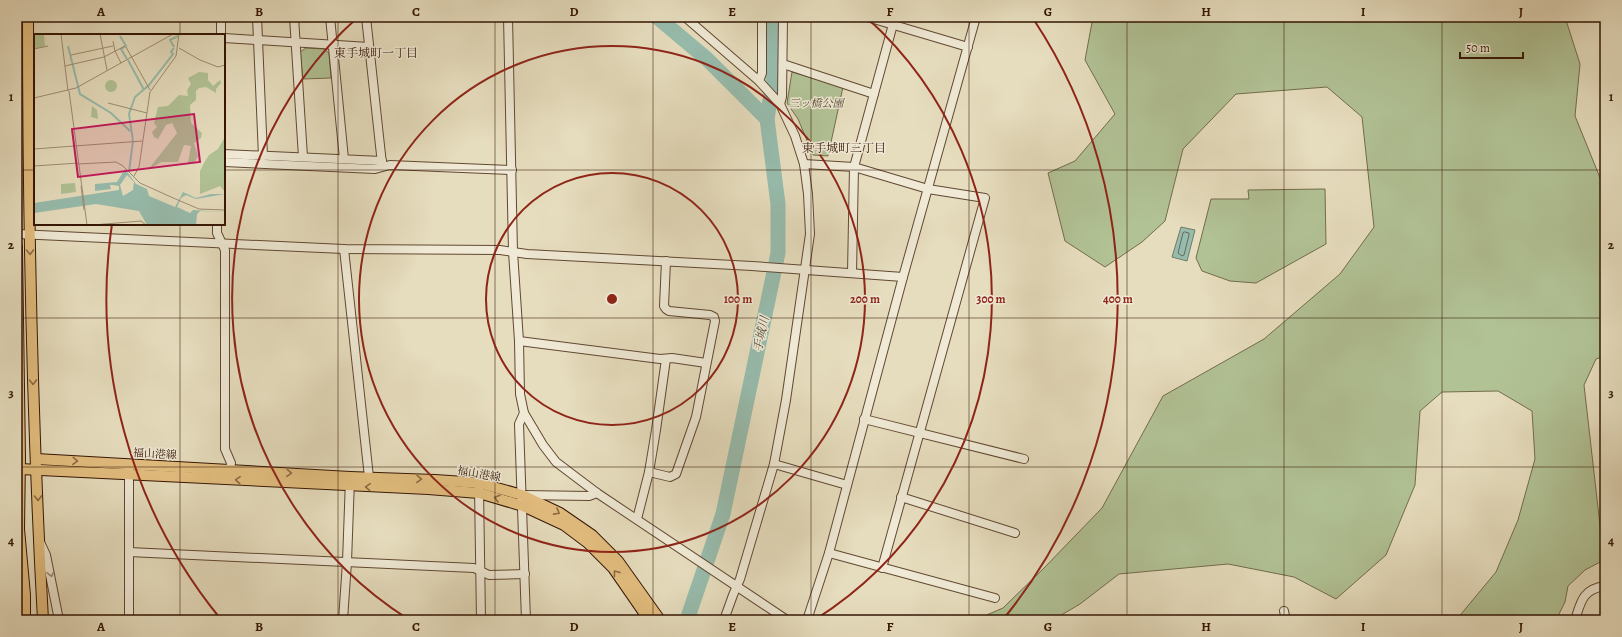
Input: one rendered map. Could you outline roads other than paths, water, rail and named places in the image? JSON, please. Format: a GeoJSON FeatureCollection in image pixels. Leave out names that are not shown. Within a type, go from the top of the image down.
{"type":"FeatureCollection","features":[{"type":"Feature","properties":{"kind":"main road"},"geometry":{"type":"LineString","coordinates":[[28,17],[32,143],[30,235],[38,537],[42,620]]}},
{"type":"Feature","properties":{"kind":"main road"},"geometry":{"type":"LineString","coordinates":[[17,247],[19,559],[25,595],[26,620]]}},
{"type":"Feature","properties":{"kind":"main road","name":"福山港線"},"geometry":{"type":"LineString","coordinates":[[36,459],[129,469],[479,488],[564,525],[588,543],[613,568],[649,620]]}},
{"type":"Feature","properties":{"kind":"main road","name":"福山港線"},"geometry":{"type":"LineString","coordinates":[[18,469],[230,470],[350,481],[369,477],[434,480],[522,495],[560,513],[592,535],[618,561],[660,620]]}},
{"type":"Feature","properties":{"kind":"street"},"geometry":{"type":"LineString","coordinates":[[220,17],[220,34]]}},
{"type":"Feature","properties":{"kind":"street"},"geometry":{"type":"LineString","coordinates":[[257,17],[263,156]]}},
{"type":"Feature","properties":{"kind":"street"},"geometry":{"type":"LineString","coordinates":[[294,17],[303,157]]}},
{"type":"Feature","properties":{"kind":"street"},"geometry":{"type":"LineString","coordinates":[[330,17],[344,159]]}},
{"type":"Feature","properties":{"kind":"street"},"geometry":{"type":"LineString","coordinates":[[366,17],[382,164]]}},
{"type":"Feature","properties":{"kind":"street"},"geometry":{"type":"LineString","coordinates":[[508,17],[513,252],[519,341],[520,394],[524,413],[543,445],[556,462],[597,493],[787,620]]}},
{"type":"Feature","properties":{"kind":"street"},"geometry":{"type":"LineString","coordinates":[[686,17],[762,84],[779,103],[795,136],[804,164],[808,194],[810,234],[774,464],[759,520],[724,620]]}},
{"type":"Feature","properties":{"kind":"street"},"geometry":{"type":"LineString","coordinates":[[762,17],[762,84]]}},
{"type":"Feature","properties":{"kind":"street"},"geometry":{"type":"LineString","coordinates":[[779,103],[782,96],[783,17]]}},
{"type":"Feature","properties":{"kind":"street"},"geometry":{"type":"LineString","coordinates":[[867,17],[894,21],[968,46]]}},
{"type":"Feature","properties":{"kind":"street"},"geometry":{"type":"LineString","coordinates":[[807,620],[829,553],[864,419],[976,17]]}},
{"type":"Feature","properties":{"kind":"street"},"geometry":{"type":"LineString","coordinates":[[852,273],[854,167],[894,21]]}},
{"type":"Feature","properties":{"kind":"street"},"geometry":{"type":"LineString","coordinates":[[225,38],[369,47]]}},
{"type":"Feature","properties":{"kind":"street"},"geometry":{"type":"LineString","coordinates":[[783,64],[874,94]]}},
{"type":"Feature","properties":{"kind":"street"},"geometry":{"type":"LineString","coordinates":[[225,154],[344,159],[390,165],[512,170]]}},
{"type":"Feature","properties":{"kind":"street"},"geometry":{"type":"LineString","coordinates":[[225,162],[375,169],[382,164]]}},
{"type":"Feature","properties":{"kind":"street"},"geometry":{"type":"LineString","coordinates":[[804,164],[854,167],[928,190],[985,198],[882,568]]}},
{"type":"Feature","properties":{"kind":"street"},"geometry":{"type":"LineString","coordinates":[[217,225],[217,233],[225,250],[225,449],[231,463],[230,470]]}},
{"type":"Feature","properties":{"kind":"street"},"geometry":{"type":"LineString","coordinates":[[17,234],[344,249],[500,250],[903,277]]}},
{"type":"Feature","properties":{"kind":"street"},"geometry":{"type":"LineString","coordinates":[[344,249],[369,477]]}},
{"type":"Feature","properties":{"kind":"street"},"geometry":{"type":"LineString","coordinates":[[649,472],[670,477],[676,474],[696,417],[715,321],[714,317],[710,315],[669,311],[666,309],[664,306],[666,261]]}},
{"type":"Feature","properties":{"kind":"street"},"geometry":{"type":"LineString","coordinates":[[519,341],[706,363]]}},
{"type":"Feature","properties":{"kind":"street"},"geometry":{"type":"LineString","coordinates":[[637,519],[649,472],[666,359]]}},
{"type":"Feature","properties":{"kind":"street"},"geometry":{"type":"LineString","coordinates":[[524,413],[519,424],[526,620]]}},
{"type":"Feature","properties":{"kind":"street"},"geometry":{"type":"LineString","coordinates":[[864,419],[1024,459]]}},
{"type":"Feature","properties":{"kind":"street"},"geometry":{"type":"LineString","coordinates":[[19,458],[36,459]]}},
{"type":"Feature","properties":{"kind":"street"},"geometry":{"type":"LineString","coordinates":[[774,464],[847,485]]}},
{"type":"Feature","properties":{"kind":"street"},"geometry":{"type":"LineString","coordinates":[[129,469],[129,620]]}},
{"type":"Feature","properties":{"kind":"street"},"geometry":{"type":"LineString","coordinates":[[343,620],[350,481]]}},
{"type":"Feature","properties":{"kind":"street"},"geometry":{"type":"LineString","coordinates":[[479,488],[481,620]]}},
{"type":"Feature","properties":{"kind":"street"},"geometry":{"type":"LineString","coordinates":[[522,495],[589,496],[597,493]]}},
{"type":"Feature","properties":{"kind":"street"},"geometry":{"type":"LineString","coordinates":[[901,497],[1016,533]]}},
{"type":"Feature","properties":{"kind":"street"},"geometry":{"type":"LineString","coordinates":[[38,537],[46,554],[59,620]]}},
{"type":"Feature","properties":{"kind":"street"},"geometry":{"type":"LineString","coordinates":[[129,552],[474,568],[489,575],[525,574]]}},
{"type":"Feature","properties":{"kind":"street"},"geometry":{"type":"LineString","coordinates":[[829,553],[995,598]]}},
{"type":"Feature","properties":{"kind":"street"},"geometry":{"type":"LineString","coordinates":[[1575,620],[1581,600],[1594,587],[1605,586]]}},
{"type":"Feature","properties":{"kind":"street"},"geometry":{"type":"LineString","coordinates":[[1284,611],[1286,620]]}},
{"type":"Feature","properties":{"kind":"water"},"geometry":{"type":"Polygon","coordinates":[[[1181,227],[1195,230],[1187,261],[1172,257],[1181,227]]]}},
{"type":"Feature","properties":{"kind":"waterway","name":"手城川"},"geometry":{"type":"LineString","coordinates":[[657,17],[707,59],[767,119]]}},
{"type":"Feature","properties":{"kind":"waterway","name":"手城川"},"geometry":{"type":"LineString","coordinates":[[687,620],[723,514],[778,253],[778,204],[767,119],[773,81],[773,17]]}},
{"type":"Feature","properties":{"kind":"district","name":"東手城町一丁目"},"geometry":{"type":"Point","coordinates":[376,53]}},
{"type":"Feature","properties":{"kind":"district","name":"東手城町三丁目"},"geometry":{"type":"Point","coordinates":[844,148]}},
{"type":"Feature","properties":{"kind":"park label","name":"三ッ橋公園"},"geometry":{"type":"Point","coordinates":[816,103]}}]}
